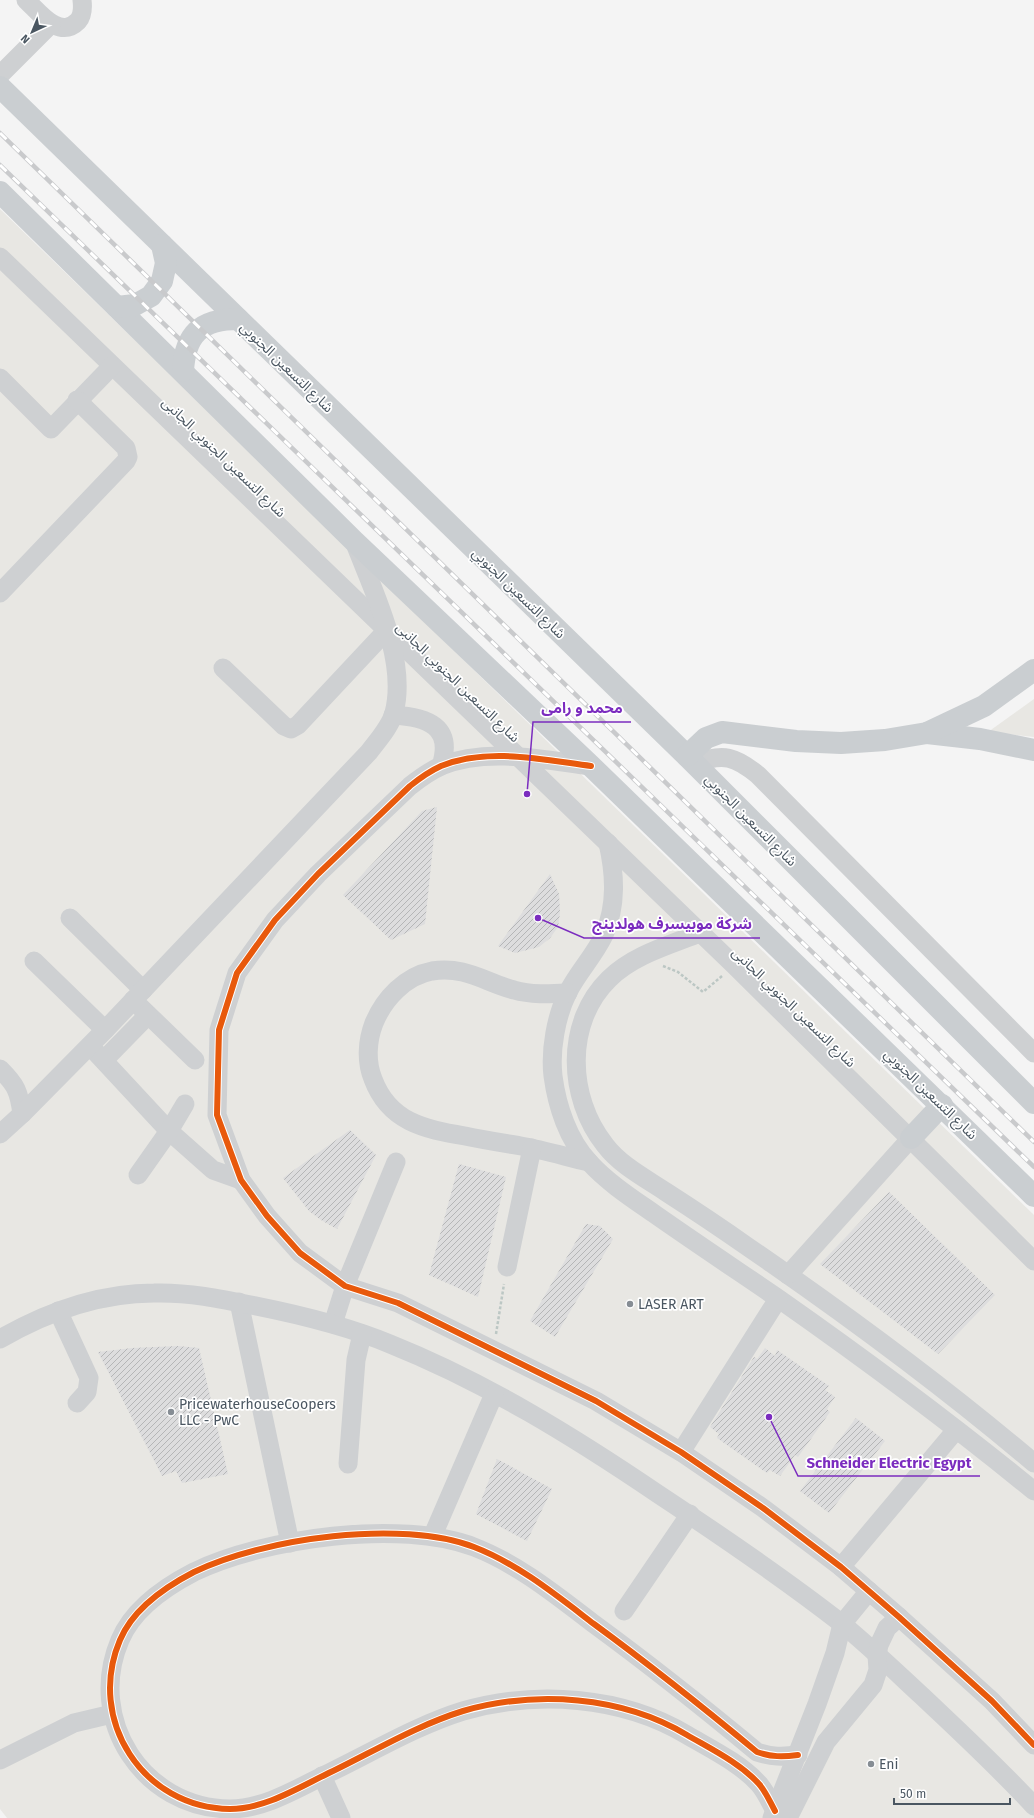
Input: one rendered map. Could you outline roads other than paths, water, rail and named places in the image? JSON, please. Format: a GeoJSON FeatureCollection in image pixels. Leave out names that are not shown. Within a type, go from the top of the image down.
{"type":"FeatureCollection","features":[{"type":"Feature","properties":{"kind":"main road","name":"شارع التسعين الجنوبي"},"geometry":{"type":"LineString","coordinates":[[0,87],[691,760],[1034,1103]]}},
{"type":"Feature","properties":{"kind":"main road","name":"شارع التسعين الجنوبي"},"geometry":{"type":"LineString","coordinates":[[0,192],[354,541],[592,766],[1034,1196]]}},
{"type":"Feature","properties":{"kind":"main road"},"geometry":{"type":"LineString","coordinates":[[117,307],[135,305],[151,296],[162,281],[166,263],[162,245]]}},
{"type":"Feature","properties":{"kind":"main road"},"geometry":{"type":"LineString","coordinates":[[183,371],[184,354],[191,338],[204,326],[221,319],[238,319]]}},
{"type":"Feature","properties":{"kind":"main road"},"geometry":{"type":"LineString","coordinates":[[691,760],[706,738],[722,732],[796,741],[840,743],[885,740],[927,733],[984,706],[1034,670]]}},
{"type":"Feature","properties":{"kind":"main road"},"geometry":{"type":"LineString","coordinates":[[980,739],[975,732],[975,723],[984,706]]}},
{"type":"Feature","properties":{"kind":"main road"},"geometry":{"type":"LineString","coordinates":[[927,733],[980,739],[1034,750]]}},
{"type":"Feature","properties":{"kind":"main road"},"geometry":{"type":"LineString","coordinates":[[911,1138],[942,1105]]}},
{"type":"Feature","properties":{"kind":"street"},"geometry":{"type":"LineString","coordinates":[[26,0],[51,24],[64,28],[77,22],[83,12],[82,0]]}},
{"type":"Feature","properties":{"kind":"street"},"geometry":{"type":"LineString","coordinates":[[0,75],[51,24]]}},
{"type":"Feature","properties":{"kind":"street","name":"شارع التسعين الجنوبي الجانبى"},"geometry":{"type":"LineString","coordinates":[[0,257],[734,965],[1034,1261]]}},
{"type":"Feature","properties":{"kind":"street"},"geometry":{"type":"LineString","coordinates":[[0,378],[51,429],[77,400],[112,366]]}},
{"type":"Feature","properties":{"kind":"street"},"geometry":{"type":"LineString","coordinates":[[0,593],[126,461],[128,457],[126,448],[77,400]]}},
{"type":"Feature","properties":{"kind":"street"},"geometry":{"type":"LineString","coordinates":[[0,1134],[90,1046],[369,752],[394,715],[397,695],[397,674],[387,630],[354,541]]}},
{"type":"Feature","properties":{"kind":"street"},"geometry":{"type":"LineString","coordinates":[[223,668],[284,726],[291,729],[298,725],[387,630]]}},
{"type":"Feature","properties":{"kind":"street"},"geometry":{"type":"LineString","coordinates":[[394,715],[424,718],[436,727],[444,739],[445,753],[441,766]]}},
{"type":"Feature","properties":{"kind":"street"},"geometry":{"type":"LineString","coordinates":[[592,766],[519,757],[475,758],[441,766],[410,786],[318,874],[275,920],[237,973],[219,1030],[217,1115],[241,1180],[267,1216],[300,1254],[345,1286],[398,1303],[596,1401],[681,1452],[763,1508],[841,1566],[869,1590],[992,1700],[1034,1745]]}},
{"type":"Feature","properties":{"kind":"street"},"geometry":{"type":"LineString","coordinates":[[691,760],[711,757],[729,757],[745,764],[758,775],[1034,1053]]}},
{"type":"Feature","properties":{"kind":"street"},"geometry":{"type":"LineString","coordinates":[[608,843],[613,866],[614,890],[611,913],[604,935],[568,993],[561,1012],[554,1048],[553,1074],[558,1098],[575,1144],[589,1162],[634,1199],[778,1299],[956,1430],[1034,1491]]}},
{"type":"Feature","properties":{"kind":"street"},"geometry":{"type":"LineString","coordinates":[[70,918],[138,995],[148,1015],[195,1060]]}},
{"type":"Feature","properties":{"kind":"street"},"geometry":{"type":"LineString","coordinates":[[700,933],[633,961],[609,978],[591,1001],[580,1027],[575,1056],[578,1085],[588,1117],[605,1145],[629,1168],[718,1226],[904,1358],[1034,1463]]}},
{"type":"Feature","properties":{"kind":"street"},"geometry":{"type":"LineString","coordinates":[[34,960],[105,1030]]}},
{"type":"Feature","properties":{"kind":"street"},"geometry":{"type":"LineString","coordinates":[[568,993],[526,993],[502,987],[460,971],[432,971],[418,975],[390,996],[377,1016],[370,1040],[369,1063],[375,1086],[387,1104],[402,1117],[423,1128],[532,1148],[589,1162]]}},
{"type":"Feature","properties":{"kind":"street"},"geometry":{"type":"LineString","coordinates":[[104,1060],[148,1015]]}},
{"type":"Feature","properties":{"kind":"street"},"geometry":{"type":"LineString","coordinates":[[90,1046],[169,1132],[213,1170],[241,1180]]}},
{"type":"Feature","properties":{"kind":"street"},"geometry":{"type":"LineString","coordinates":[[0,1069],[14,1083],[18,1093],[22,1114]]}},
{"type":"Feature","properties":{"kind":"street"},"geometry":{"type":"LineString","coordinates":[[14,1083],[44,1092]]}},
{"type":"Feature","properties":{"kind":"street"},"geometry":{"type":"LineString","coordinates":[[138,1175],[169,1132],[185,1104]]}},
{"type":"Feature","properties":{"kind":"street"},"geometry":{"type":"LineString","coordinates":[[788,1275],[911,1138]]}},
{"type":"Feature","properties":{"kind":"street"},"geometry":{"type":"LineString","coordinates":[[507,1267],[532,1148]]}},
{"type":"Feature","properties":{"kind":"street"},"geometry":{"type":"LineString","coordinates":[[333,1324],[345,1286],[396,1162]]}},
{"type":"Feature","properties":{"kind":"street"},"geometry":{"type":"LineString","coordinates":[[704,1249],[718,1226]]}},
{"type":"Feature","properties":{"kind":"street"},"geometry":{"type":"LineString","coordinates":[[0,1339],[28,1323],[58,1311],[110,1297],[153,1292],[196,1294],[333,1324],[388,1343],[442,1367],[494,1394],[577,1442],[690,1514],[740,1548],[842,1624],[970,1741],[1034,1806]]}},
{"type":"Feature","properties":{"kind":"street"},"geometry":{"type":"LineString","coordinates":[[681,1452],[778,1299]]}},
{"type":"Feature","properties":{"kind":"street"},"geometry":{"type":"LineString","coordinates":[[238,1302],[290,1543]]}},
{"type":"Feature","properties":{"kind":"street"},"geometry":{"type":"LineString","coordinates":[[58,1311],[89,1378],[87,1392],[77,1403]]}},
{"type":"Feature","properties":{"kind":"street"},"geometry":{"type":"LineString","coordinates":[[348,1464],[356,1360],[362,1334]]}},
{"type":"Feature","properties":{"kind":"street"},"geometry":{"type":"LineString","coordinates":[[433,1535],[494,1394]]}},
{"type":"Feature","properties":{"kind":"street"},"geometry":{"type":"LineString","coordinates":[[841,1566],[956,1430]]}},
{"type":"Feature","properties":{"kind":"street"},"geometry":{"type":"LineString","coordinates":[[998,1462],[1013,1445]]}},
{"type":"Feature","properties":{"kind":"street"},"geometry":{"type":"LineString","coordinates":[[624,1611],[690,1514]]}},
{"type":"Feature","properties":{"kind":"street"},"geometry":{"type":"LineString","coordinates":[[778,1816],[760,1785],[749,1775],[682,1732],[630,1710],[592,1702],[542,1699],[505,1702],[463,1712],[422,1727],[266,1803],[231,1809],[197,1805],[165,1791],[138,1768],[122,1744],[112,1714],[109,1698],[110,1671],[120,1638],[140,1609],[167,1588],[196,1572],[236,1556],[313,1538],[374,1534],[433,1535],[470,1546],[501,1559],[550,1590],[683,1691],[757,1752],[775,1757],[798,1755]]}},
{"type":"Feature","properties":{"kind":"street"},"geometry":{"type":"LineString","coordinates":[[778,1816],[798,1755],[835,1653],[842,1624],[869,1590]]}},
{"type":"Feature","properties":{"kind":"street"},"geometry":{"type":"LineString","coordinates":[[778,1816],[826,1742],[874,1685],[878,1670],[877,1655],[883,1635],[887,1628],[899,1617]]}},
{"type":"Feature","properties":{"kind":"street"},"geometry":{"type":"LineString","coordinates":[[0,1760],[74,1722],[112,1714]]}},
{"type":"Feature","properties":{"kind":"street"},"geometry":{"type":"LineString","coordinates":[[322,1776],[340,1818]]}},
{"type":"Feature","properties":{"kind":"railway"},"geometry":{"type":"LineString","coordinates":[[0,133],[1034,1142]]}},
{"type":"Feature","properties":{"kind":"railway"},"geometry":{"type":"LineString","coordinates":[[0,165],[1034,1167]]}},
{"type":"Feature","properties":{"kind":"place","name":"محمد و رامى"},"geometry":{"type":"Point","coordinates":[527,794]}},
{"type":"Feature","properties":{"kind":"place","name":"شركة موبيسرف هولدينج"},"geometry":{"type":"Point","coordinates":[538,918]}},
{"type":"Feature","properties":{"kind":"place","name":"LASER ART"},"geometry":{"type":"Point","coordinates":[630,1304]}},
{"type":"Feature","properties":{"kind":"place","name":"PricewaterhouseCoopers LLC - PwC"},"geometry":{"type":"Point","coordinates":[171,1412]}},
{"type":"Feature","properties":{"kind":"place","name":"Schneider Electric Egypt"},"geometry":{"type":"Point","coordinates":[769,1417]}},
{"type":"Feature","properties":{"kind":"place","name":"Eni"},"geometry":{"type":"Point","coordinates":[871,1764]}}]}
